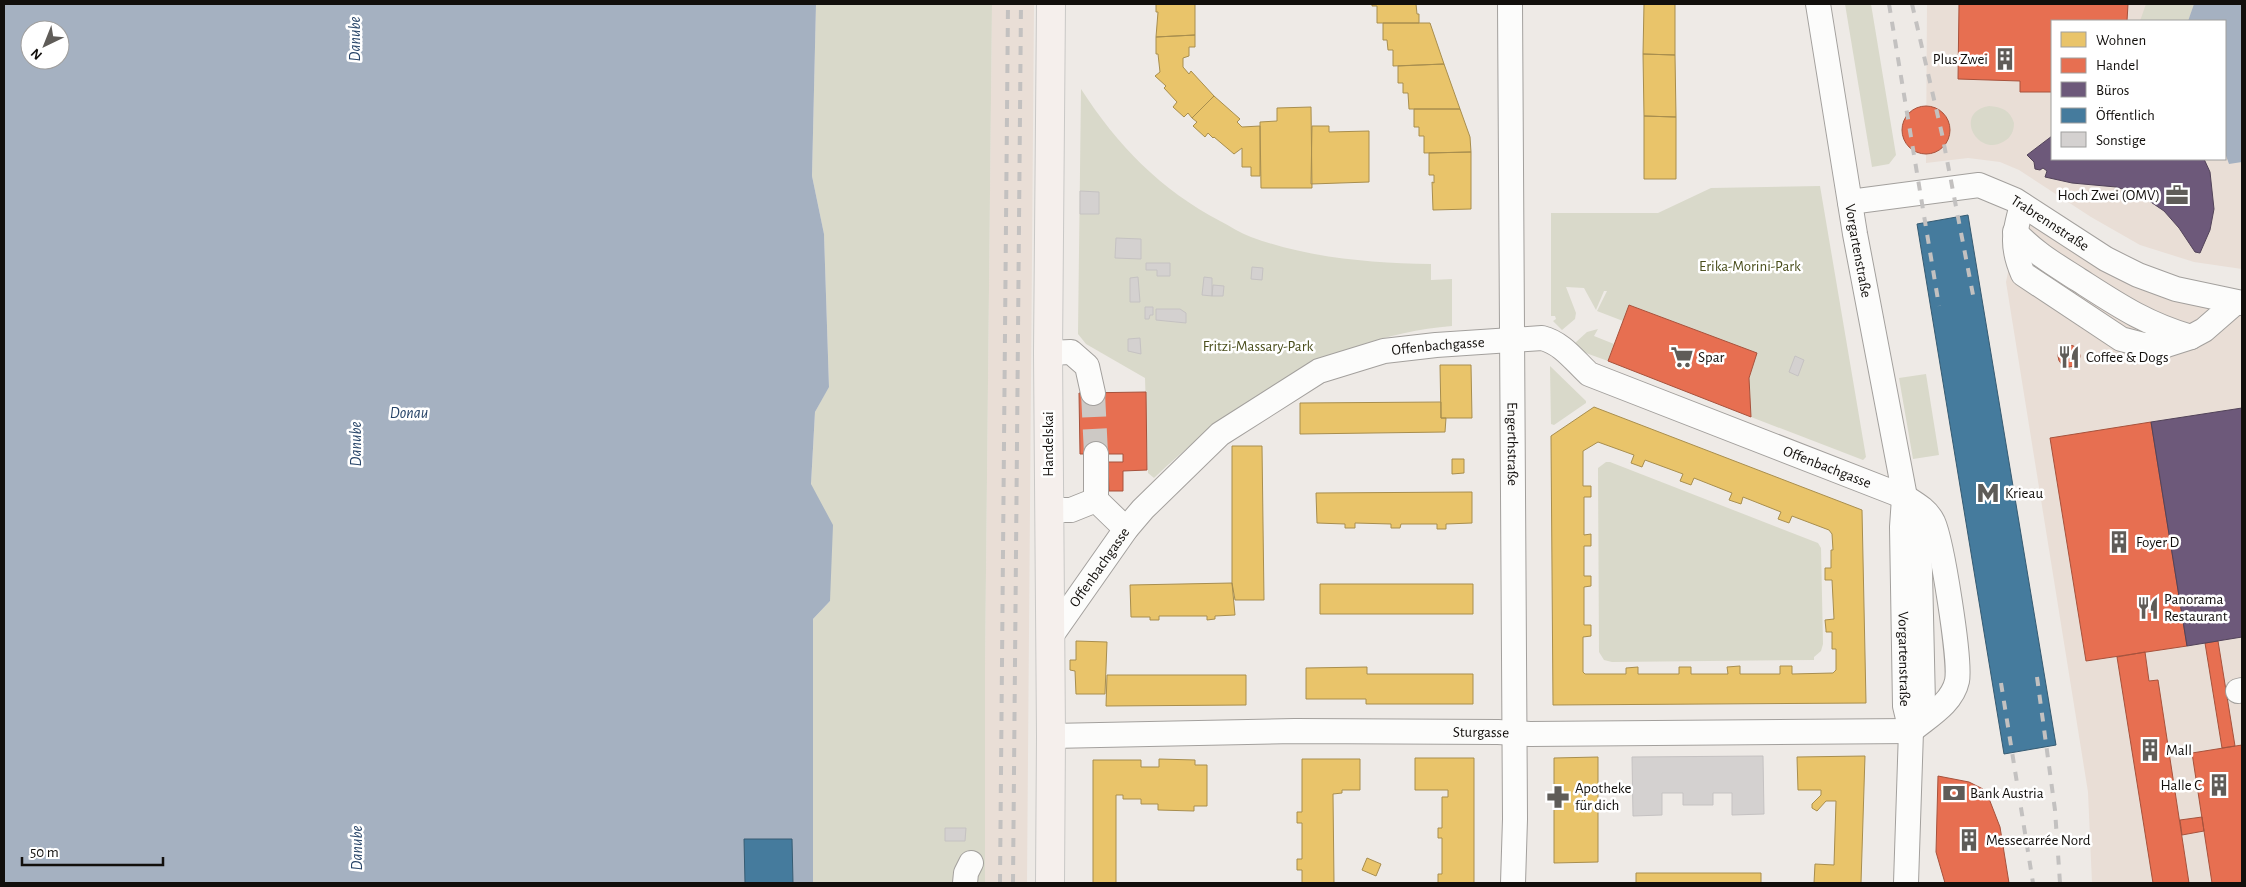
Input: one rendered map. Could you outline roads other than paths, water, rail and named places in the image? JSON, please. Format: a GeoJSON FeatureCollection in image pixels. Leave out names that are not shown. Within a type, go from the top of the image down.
{"type":"FeatureCollection","features":[{"type":"Feature","properties":{"kind":"main road","name":"Handelskai"},"geometry":{"type":"LineString","coordinates":[[1050,883],[1051,636],[1048,510],[1048,353],[1051,4]]}},
{"type":"Feature","properties":{"kind":"street","name":"Engerthstraße"},"geometry":{"type":"LineString","coordinates":[[1510,4],[1510,341],[1514,734],[1513,883]]}},
{"type":"Feature","properties":{"kind":"street","name":"Vorgartenstraße"},"geometry":{"type":"LineString","coordinates":[[1818,4],[1850,202],[1905,497],[1919,528],[1923,704],[1910,731],[1906,883]]}},
{"type":"Feature","properties":{"kind":"street","name":"Trabrennstraße"},"geometry":{"type":"LineString","coordinates":[[1850,202],[1979,185],[2022,205],[2106,258],[2138,275],[2176,289],[2239,303]]}},
{"type":"Feature","properties":{"kind":"street"},"geometry":{"type":"LineString","coordinates":[[2022,205],[2015,232],[2030,248],[2135,315],[2162,328],[2191,337],[2204,330],[2239,303]]}},
{"type":"Feature","properties":{"kind":"street","name":"Offenbachgasse"},"geometry":{"type":"LineString","coordinates":[[1051,636],[1126,528],[1143,509],[1220,434],[1319,371],[1384,352],[1477,341],[1510,341],[1542,338],[1553,340],[1589,374],[1905,497],[1926,511],[1937,534],[1957,664],[1957,680],[1947,701],[1910,731]]}},
{"type":"Feature","properties":{"kind":"street"},"geometry":{"type":"LineString","coordinates":[[1048,353],[1071,352],[1087,366],[1093,393]]}},
{"type":"Feature","properties":{"kind":"street"},"geometry":{"type":"LineString","coordinates":[[1096,454],[1096,500],[1126,528]]}},
{"type":"Feature","properties":{"kind":"street"},"geometry":{"type":"LineString","coordinates":[[1048,510],[1071,510],[1096,500]]}},
{"type":"Feature","properties":{"kind":"street","name":"Sturgasse"},"geometry":{"type":"LineString","coordinates":[[1051,736],[1295,731],[1498,732],[1514,734],[1910,731]]}},
{"type":"Feature","properties":{"kind":"water","name":"Donau"},"geometry":{"type":"Polygon","coordinates":[[[4,4],[816,4],[812,176],[824,234],[829,387],[815,412],[811,484],[833,525],[830,601],[813,619],[813,883],[4,883],[4,4]]]}},
{"type":"Feature","properties":{"kind":"water"},"geometry":{"type":"Polygon","coordinates":[[[2194,4],[2242,4],[2242,162],[2229,164],[2226,156],[2226,20],[2188,20],[2194,4]]]}},
{"type":"Feature","properties":{"kind":"tunnel"},"geometry":{"type":"LineString","coordinates":[[1093,393],[1096,454]]}},
{"type":"Feature","properties":{"kind":"railway"},"geometry":{"type":"LineString","coordinates":[[1000,883],[1008,4]]}},
{"type":"Feature","properties":{"kind":"railway"},"geometry":{"type":"LineString","coordinates":[[1013,883],[1021,4]]}},
{"type":"Feature","properties":{"kind":"railway"},"geometry":{"type":"LineString","coordinates":[[1889,4],[1939,306]]}},
{"type":"Feature","properties":{"kind":"railway"},"geometry":{"type":"LineString","coordinates":[[1912,4],[1942,134],[1974,300]]}},
{"type":"Feature","properties":{"kind":"railway"},"geometry":{"type":"LineString","coordinates":[[2037,677],[2055,810],[2060,883]]}},
{"type":"Feature","properties":{"kind":"railway"},"geometry":{"type":"LineString","coordinates":[[2001,683],[2033,883]]}},
{"type":"Feature","properties":{"kind":"place","name":"Plus Zwei"},"geometry":{"type":"Point","coordinates":[2005,59]}},
{"type":"Feature","properties":{"kind":"place","name":"Hoch Zwei (OMV)"},"geometry":{"type":"Point","coordinates":[2177,195]}},
{"type":"Feature","properties":{"kind":"place","name":"Spar"},"geometry":{"type":"Point","coordinates":[1682,357]}},
{"type":"Feature","properties":{"kind":"place","name":"Coffee & Dogs"},"geometry":{"type":"Point","coordinates":[2069,357]}},
{"type":"Feature","properties":{"kind":"place","name":"Krieau"},"geometry":{"type":"Point","coordinates":[1988,493]}},
{"type":"Feature","properties":{"kind":"place","name":"Foyer D"},"geometry":{"type":"Point","coordinates":[2119,542]}},
{"type":"Feature","properties":{"kind":"place","name":"Panorama Restaurant"},"geometry":{"type":"Point","coordinates":[2148,608]}},
{"type":"Feature","properties":{"kind":"place","name":"Mall"},"geometry":{"type":"Point","coordinates":[2150,750]}},
{"type":"Feature","properties":{"kind":"place","name":"Halle C"},"geometry":{"type":"Point","coordinates":[2219,785]}},
{"type":"Feature","properties":{"kind":"place","name":"Bank Austria"},"geometry":{"type":"Point","coordinates":[1954,793]}},
{"type":"Feature","properties":{"kind":"place","name":"Apotheke für dich"},"geometry":{"type":"Point","coordinates":[1558,797]}},
{"type":"Feature","properties":{"kind":"place","name":"Messecarrée Nord"},"geometry":{"type":"Point","coordinates":[1969,840]}},
{"type":"Feature","properties":{"kind":"water label","name":"Danube"},"geometry":{"type":"Point","coordinates":[355,39]}},
{"type":"Feature","properties":{"kind":"water label","name":"Danube"},"geometry":{"type":"Point","coordinates":[356,444]}},
{"type":"Feature","properties":{"kind":"water label","name":"Danube"},"geometry":{"type":"Point","coordinates":[357,848]}},
{"type":"Feature","properties":{"kind":"park label","name":"Erika-Morini-Park"},"geometry":{"type":"Point","coordinates":[1750,266]}},
{"type":"Feature","properties":{"kind":"park label","name":"Fritzi-Massary-Park"},"geometry":{"type":"Point","coordinates":[1258,346]}}]}
